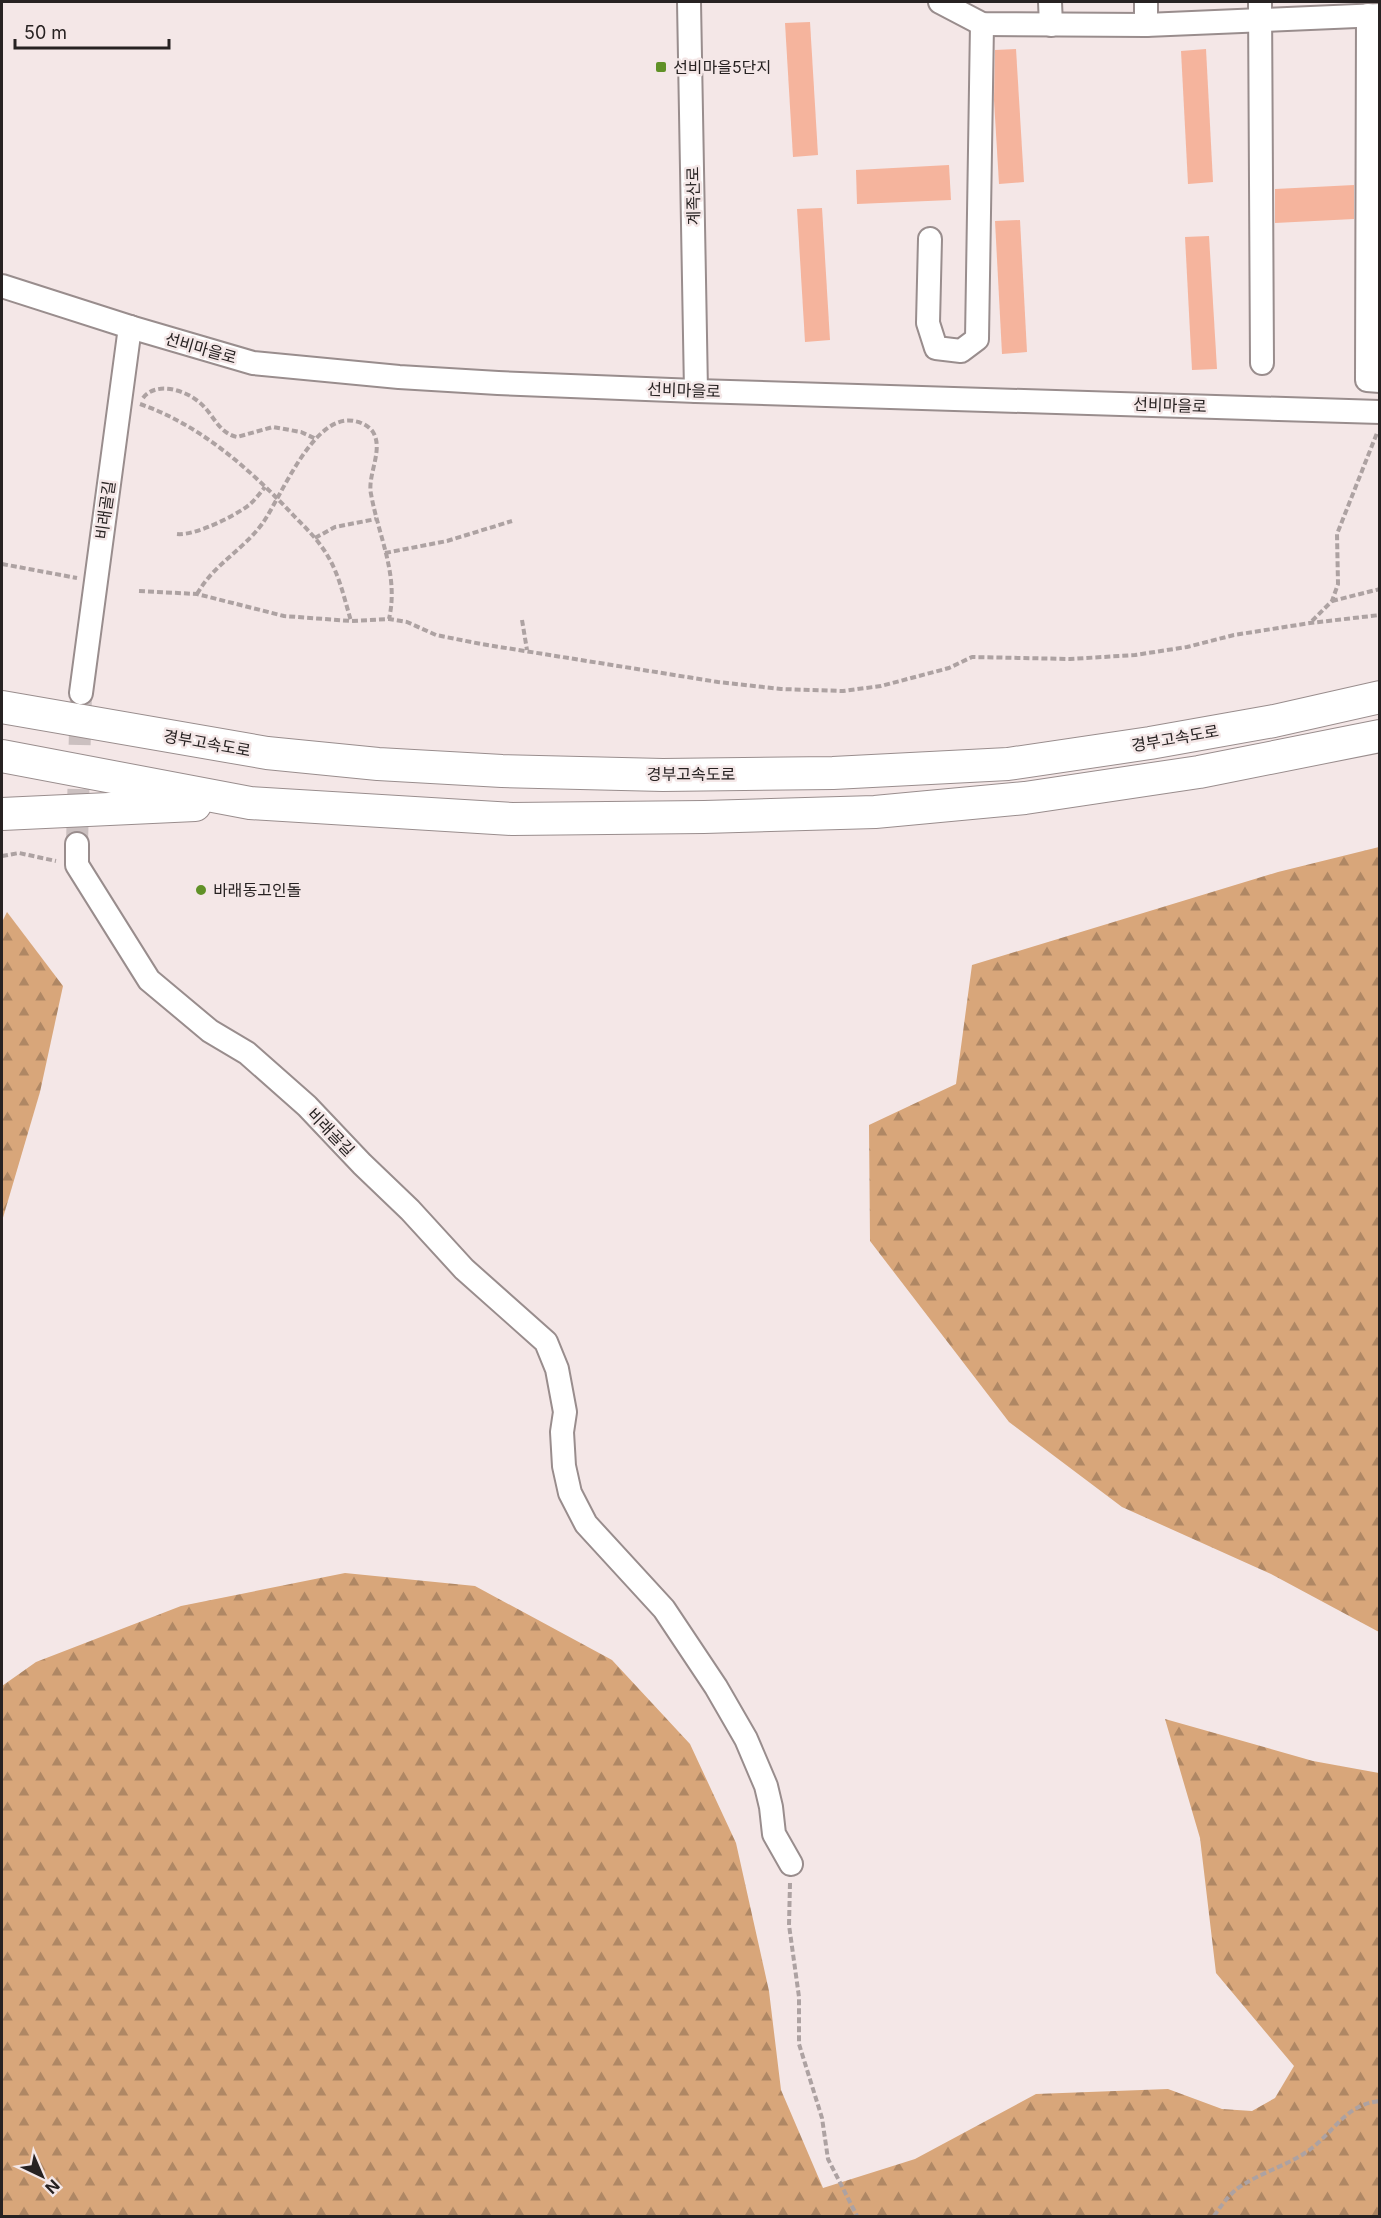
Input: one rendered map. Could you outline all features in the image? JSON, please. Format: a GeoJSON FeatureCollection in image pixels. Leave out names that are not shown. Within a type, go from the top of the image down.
{"type":"FeatureCollection","features":[{"type":"Feature","properties":{"kind":"highway"},"geometry":{"type":"LineString","coordinates":[[2,690],[67,709],[267,753]]}},
{"type":"Feature","properties":{"kind":"highway","name":"경부고속도로"},"geometry":{"type":"LineString","coordinates":[[2,707],[267,753],[378,764],[502,771],[663,774],[833,773],[1008,764],[1274,721],[1380,697]]}},
{"type":"Feature","properties":{"kind":"highway"},"geometry":{"type":"LineString","coordinates":[[2,814],[250,803],[512,819],[875,812],[1024,798],[1199,772],[1380,736]]}},
{"type":"Feature","properties":{"kind":"highway"},"geometry":{"type":"LineString","coordinates":[[2,756],[250,803]]}},
{"type":"Feature","properties":{"kind":"street","name":"계족산로"},"geometry":{"type":"LineString","coordinates":[[689,2],[696,391]]}},
{"type":"Feature","properties":{"kind":"street"},"geometry":{"type":"LineString","coordinates":[[940,2],[982,24],[1146,25],[1261,11],[1363,12],[1367,380],[1380,381]]}},
{"type":"Feature","properties":{"kind":"street"},"geometry":{"type":"LineString","coordinates":[[1050,2],[1051,25]]}},
{"type":"Feature","properties":{"kind":"street"},"geometry":{"type":"LineString","coordinates":[[1146,2],[1146,25]]}},
{"type":"Feature","properties":{"kind":"street"},"geometry":{"type":"LineString","coordinates":[[1261,11],[1262,363]]}},
{"type":"Feature","properties":{"kind":"street"},"geometry":{"type":"LineString","coordinates":[[930,239],[928,323],[936,348],[961,351],[977,339],[982,24]]}},
{"type":"Feature","properties":{"kind":"street","name":"선비마을로"},"geometry":{"type":"LineString","coordinates":[[2,285],[130,327],[253,363],[399,377],[696,391],[1380,412]]}},
{"type":"Feature","properties":{"kind":"street","name":"비래골길"},"geometry":{"type":"LineString","coordinates":[[81,693],[130,327]]}},
{"type":"Feature","properties":{"kind":"street","name":"비래골길"},"geometry":{"type":"LineString","coordinates":[[77,854],[149,980],[210,1031],[247,1053],[307,1106],[410,1210],[464,1269],[546,1342],[557,1369],[565,1412],[562,1432],[564,1466],[570,1493],[586,1524],[664,1609],[716,1687],[746,1739],[766,1786],[774,1834],[791,1864]]}},
{"type":"Feature","properties":{"kind":"path"},"geometry":{"type":"LineString","coordinates":[[316,439],[301,432],[273,427],[237,437],[231,436],[223,430],[201,403],[169,388],[145,395],[139,404],[156,410],[218,446],[285,506],[315,538],[331,560],[351,621]]}},
{"type":"Feature","properties":{"kind":"path"},"geometry":{"type":"LineString","coordinates":[[197,594],[211,572],[262,524],[316,439],[328,427],[340,421],[350,420],[360,422],[374,433],[377,442],[369,484],[393,587],[389,619]]}},
{"type":"Feature","properties":{"kind":"path"},"geometry":{"type":"LineString","coordinates":[[1310,623],[1332,602],[1338,584],[1337,534],[1379,427]]}},
{"type":"Feature","properties":{"kind":"path"},"geometry":{"type":"LineString","coordinates":[[177,534],[199,530],[237,512],[254,500],[265,487]]}},
{"type":"Feature","properties":{"kind":"path"},"geometry":{"type":"LineString","coordinates":[[315,538],[335,527],[376,519]]}},
{"type":"Feature","properties":{"kind":"path"},"geometry":{"type":"LineString","coordinates":[[385,553],[447,541],[512,521]]}},
{"type":"Feature","properties":{"kind":"path"},"geometry":{"type":"LineString","coordinates":[[2,564],[96,582]]}},
{"type":"Feature","properties":{"kind":"path"},"geometry":{"type":"LineString","coordinates":[[1332,602],[1380,589]]}},
{"type":"Feature","properties":{"kind":"path"},"geometry":{"type":"LineString","coordinates":[[139,591],[197,594],[284,616],[351,621],[389,619],[407,622],[436,634],[481,644],[718,681],[781,689],[843,692],[881,686],[949,668],[972,657],[1070,659],[1135,655],[1187,647],[1234,635],[1380,615]]}},
{"type":"Feature","properties":{"kind":"path"},"geometry":{"type":"LineString","coordinates":[[522,620],[527,650]]}},
{"type":"Feature","properties":{"kind":"path"},"geometry":{"type":"LineString","coordinates":[[2,856],[19,853],[77,854]]}},
{"type":"Feature","properties":{"kind":"path"},"geometry":{"type":"LineString","coordinates":[[791,1864],[789,1926],[799,1997],[799,2043],[822,2118],[828,2159],[857,2217]]}},
{"type":"Feature","properties":{"kind":"path"},"geometry":{"type":"LineString","coordinates":[[1214,2217],[1222,2204],[1238,2189],[1310,2149],[1345,2115],[1366,2103],[1380,2102]]}},
{"type":"Feature","properties":{"kind":"green space"},"geometry":{"type":"Polygon","coordinates":[[[1380,847],[1379,1632],[1271,1574],[1122,1507],[1009,1422],[870,1241],[869,1125],[956,1084],[972,965],[1278,872],[1380,847]]]}},
{"type":"Feature","properties":{"kind":"green space"},"geometry":{"type":"Polygon","coordinates":[[[7,912],[63,986],[40,1092],[2,1221],[2,922],[7,912]]]}},
{"type":"Feature","properties":{"kind":"green space"},"geometry":{"type":"Polygon","coordinates":[[[345,1573],[475,1586],[612,1660],[690,1744],[736,1843],[769,1991],[781,2090],[823,2188],[915,2159],[1036,2094],[1168,2089],[1222,2109],[1252,2111],[1275,2098],[1294,2066],[1216,1973],[1200,1838],[1165,1719],[1313,1761],[1379,1773],[1379,2216],[2,2216],[2,1686],[36,1662],[181,1606],[345,1573]]]}},
{"type":"Feature","properties":{"kind":"building"},"geometry":{"type":"Polygon","coordinates":[[[810,22],[818,155],[793,157],[785,23],[810,22]]]}},
{"type":"Feature","properties":{"kind":"building"},"geometry":{"type":"Polygon","coordinates":[[[1016,49],[1024,182],[999,184],[994,100],[995,50],[1016,49]]]}},
{"type":"Feature","properties":{"kind":"building"},"geometry":{"type":"Polygon","coordinates":[[[1206,49],[1213,182],[1188,184],[1181,51],[1206,49]]]}},
{"type":"Feature","properties":{"kind":"building"},"geometry":{"type":"Polygon","coordinates":[[[949,165],[951,200],[857,204],[856,170],[949,165]]]}},
{"type":"Feature","properties":{"kind":"building"},"geometry":{"type":"Polygon","coordinates":[[[1354,185],[1354,219],[1275,223],[1275,189],[1354,185]]]}},
{"type":"Feature","properties":{"kind":"building"},"geometry":{"type":"Polygon","coordinates":[[[822,208],[830,340],[805,342],[797,209],[822,208]]]}},
{"type":"Feature","properties":{"kind":"building"},"geometry":{"type":"Polygon","coordinates":[[[1020,220],[1027,352],[1002,354],[995,221],[1020,220]]]}},
{"type":"Feature","properties":{"kind":"building"},"geometry":{"type":"Polygon","coordinates":[[[1209,236],[1217,369],[1192,370],[1185,237],[1209,236]]]}},
{"type":"Feature","properties":{"kind":"tunnel"},"geometry":{"type":"LineString","coordinates":[[77,844],[81,693]]}},
{"type":"Feature","properties":{"kind":"place","name":"선비마을5단지"},"geometry":{"type":"Point","coordinates":[661,67]}},
{"type":"Feature","properties":{"kind":"place","name":"바래동고인돌"},"geometry":{"type":"Point","coordinates":[201,890]}}]}
